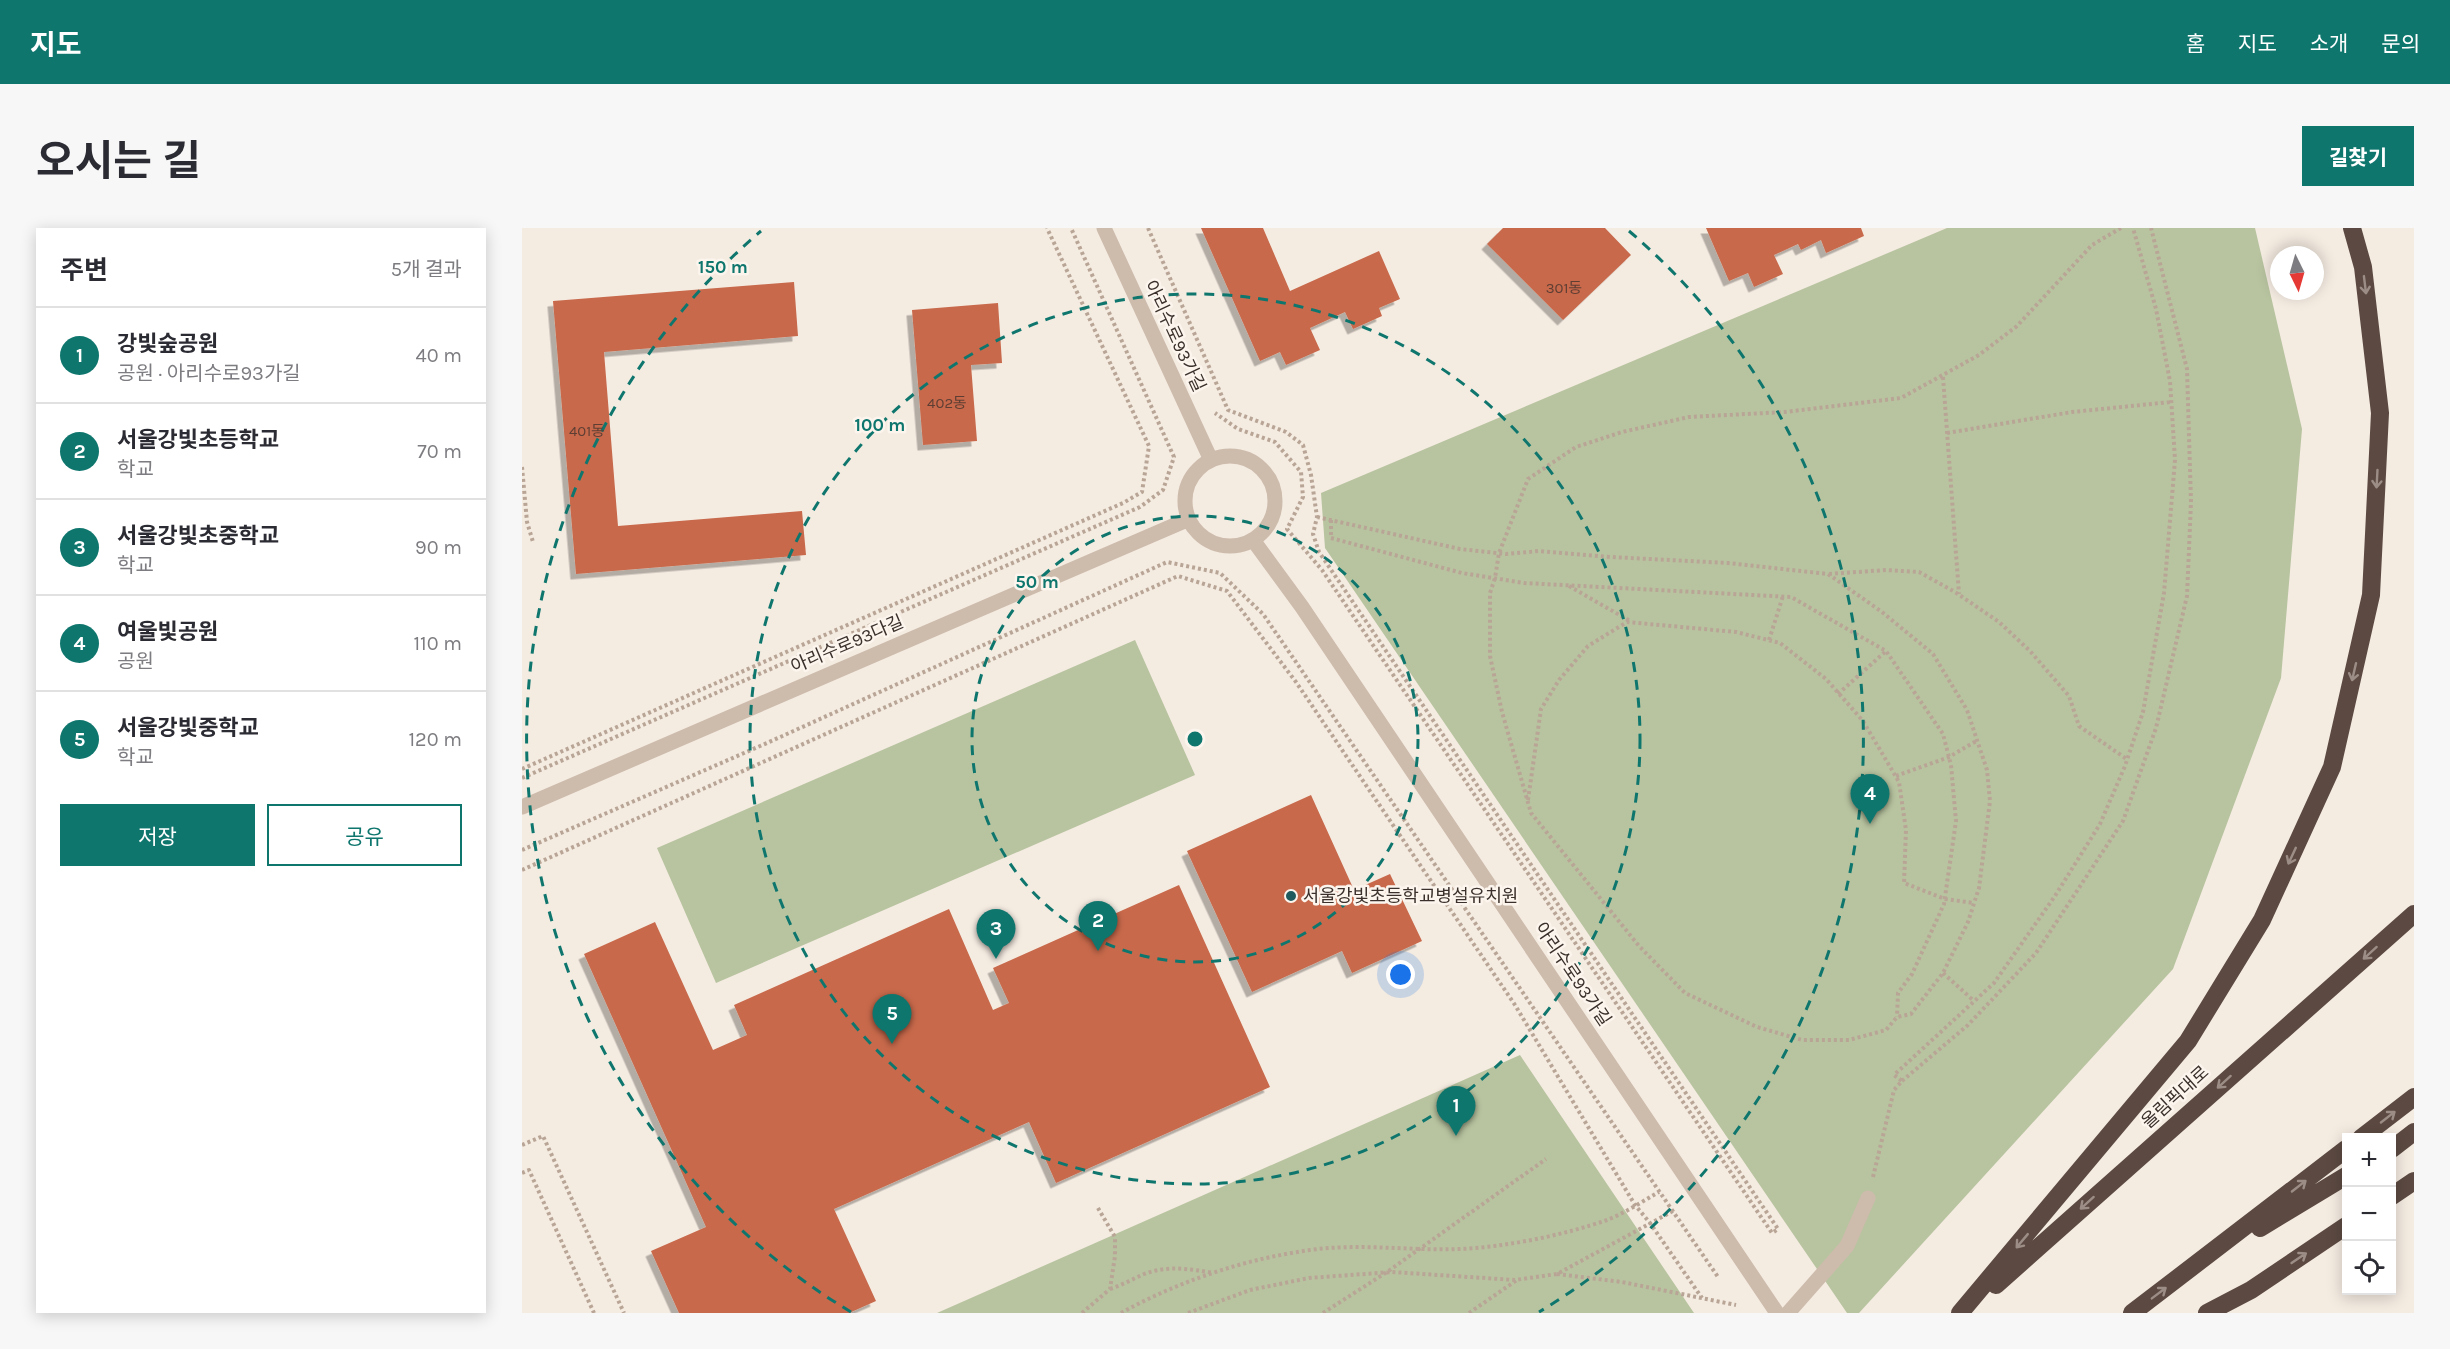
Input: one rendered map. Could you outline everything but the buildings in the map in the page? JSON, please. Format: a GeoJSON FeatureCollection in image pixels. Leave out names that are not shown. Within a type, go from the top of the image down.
{"type":"FeatureCollection","features":[{"type":"Feature","properties":{"kind":"highway"},"geometry":{"type":"LineString","coordinates":[[1960,1313],[2188,1041],[2262,920],[2332,767],[2371,596],[2380,413],[2363,267],[2352,228]]}},
{"type":"Feature","properties":{"kind":"highway","name":"올림픽대로"},"geometry":{"type":"LineString","coordinates":[[1965,1313],[2414,914]]}},
{"type":"Feature","properties":{"kind":"highway"},"geometry":{"type":"LineString","coordinates":[[2366,1133],[2414,1097]]}},
{"type":"Feature","properties":{"kind":"highway"},"geometry":{"type":"LineString","coordinates":[[2396,1145],[2414,1132]]}},
{"type":"Feature","properties":{"kind":"highway"},"geometry":{"type":"LineString","coordinates":[[2132,1313],[2342,1152]]}},
{"type":"Feature","properties":{"kind":"highway"},"geometry":{"type":"LineString","coordinates":[[2186,1273],[2342,1178]]}},
{"type":"Feature","properties":{"kind":"highway"},"geometry":{"type":"LineString","coordinates":[[2396,1193],[2414,1180]]}},
{"type":"Feature","properties":{"kind":"highway"},"geometry":{"type":"LineString","coordinates":[[2207,1313],[2251,1290],[2342,1229]]}},
{"type":"Feature","properties":{"kind":"street","name":"아리수로93가길"},"geometry":{"type":"LineString","coordinates":[[1104,228],[1210,460]]}},
{"type":"Feature","properties":{"kind":"street"},"geometry":{"type":"LineString","coordinates":[[1226,456],[1241,457],[1255,463],[1267,473],[1274,487],[1276,502],[1265,531],[1253,540],[1239,545],[1225,546],[1211,542],[1199,533],[1189,519],[1185,494],[1190,480],[1199,468],[1210,460],[1226,456]]}},
{"type":"Feature","properties":{"kind":"street","name":"아리수로93다길"},"geometry":{"type":"LineString","coordinates":[[522,807],[1189,519]]}},
{"type":"Feature","properties":{"kind":"street","name":"아리수로93가길"},"geometry":{"type":"LineString","coordinates":[[1253,540],[1302,607],[1777,1313]]}},
{"type":"Feature","properties":{"kind":"street"},"geometry":{"type":"LineString","coordinates":[[1788,1313],[1847,1246],[1868,1198]]}},
{"type":"Feature","properties":{"kind":"path"},"geometry":{"type":"LineString","coordinates":[[522,769],[1123,503],[1142,492],[1149,446],[1047,228]]}},
{"type":"Feature","properties":{"kind":"path"},"geometry":{"type":"LineString","coordinates":[[522,778],[1140,507],[1163,490],[1174,457],[1071,228]]}},
{"type":"Feature","properties":{"kind":"path"},"geometry":{"type":"LineString","coordinates":[[1148,228],[1228,410],[1286,432],[1303,445],[1311,475],[1317,517],[1313,534],[1319,552],[1778,1229],[1772,1233],[1322,570],[1287,529],[1303,497],[1301,472],[1275,442],[1238,429],[1213,412]]}},
{"type":"Feature","properties":{"kind":"path"},"geometry":{"type":"LineString","coordinates":[[1828,574],[1882,612],[1933,654],[1967,710],[1987,770],[1990,801],[1979,888],[1962,938],[1943,973],[1911,1014],[1897,1017],[1886,1030],[1849,1040],[1802,1040],[1757,1026],[1685,993],[1639,946],[1531,813],[1502,712],[1490,656],[1490,593],[1499,553],[1528,479],[1576,447],[1622,432],[1689,417],[1785,412],[1901,398],[1979,356],[2017,326],[2092,246],[2121,228]]}},
{"type":"Feature","properties":{"kind":"path"},"geometry":{"type":"LineString","coordinates":[[1902,1081],[1894,1075],[1994,982],[2055,896],[2100,824],[2128,760],[2143,712],[2164,593],[2175,460],[2170,381],[2157,309],[2133,228]]}},
{"type":"Feature","properties":{"kind":"path"},"geometry":{"type":"LineString","coordinates":[[1868,1198],[1894,1090],[1968,1026],[2036,953],[2123,821],[2156,728],[2187,596],[2191,502],[2187,369],[2151,228]]}},
{"type":"Feature","properties":{"kind":"path"},"geometry":{"type":"LineString","coordinates":[[1943,376],[1959,594]]}},
{"type":"Feature","properties":{"kind":"path"},"geometry":{"type":"LineString","coordinates":[[1947,433],[2072,412],[2171,402]]}},
{"type":"Feature","properties":{"kind":"path"},"geometry":{"type":"LineString","coordinates":[[522,467],[527,522],[533,542]]}},
{"type":"Feature","properties":{"kind":"path"},"geometry":{"type":"LineString","coordinates":[[1317,517],[1460,549],[1499,553],[1539,551],[1728,563],[1828,574],[1886,570],[1919,573],[1959,594],[1999,622],[2031,651],[2069,696],[2079,726],[2128,760]]}},
{"type":"Feature","properties":{"kind":"path"},"geometry":{"type":"LineString","coordinates":[[1331,520],[1331,538],[1462,573],[1568,585],[1791,597],[1886,651],[1943,734],[1949,757],[1956,821],[1945,899],[1912,974],[1898,993],[1897,1017]]}},
{"type":"Feature","properties":{"kind":"path"},"geometry":{"type":"LineString","coordinates":[[522,850],[767,743],[1167,562],[1220,573],[1263,614],[1718,1277]]}},
{"type":"Feature","properties":{"kind":"path"},"geometry":{"type":"LineString","coordinates":[[522,870],[1178,576],[1227,591],[1296,682],[1515,1005],[1635,1205],[1702,1298]]}},
{"type":"Feature","properties":{"kind":"path"},"geometry":{"type":"LineString","coordinates":[[1568,585],[1634,623]]}},
{"type":"Feature","properties":{"kind":"path"},"geometry":{"type":"LineString","coordinates":[[1769,640],[1783,596]]}},
{"type":"Feature","properties":{"kind":"path"},"geometry":{"type":"LineString","coordinates":[[1527,802],[1541,709],[1559,680],[1588,646],[1627,622],[1736,632],[1780,643],[1826,679],[1863,721],[1899,782],[1906,830],[1904,883],[1945,899],[1974,903]]}},
{"type":"Feature","properties":{"kind":"path"},"geometry":{"type":"LineString","coordinates":[[1838,694],[1886,651]]}},
{"type":"Feature","properties":{"kind":"path"},"geometry":{"type":"LineString","coordinates":[[1896,776],[1949,757],[1978,740]]}},
{"type":"Feature","properties":{"kind":"path"},"geometry":{"type":"LineString","coordinates":[[1943,973],[1974,1001]]}},
{"type":"Feature","properties":{"kind":"path"},"geometry":{"type":"LineString","coordinates":[[522,1145],[543,1136],[624,1313]]}},
{"type":"Feature","properties":{"kind":"path"},"geometry":{"type":"LineString","coordinates":[[1323,1313],[1387,1272],[1546,1159]]}},
{"type":"Feature","properties":{"kind":"path"},"geometry":{"type":"LineString","coordinates":[[522,1173],[530,1170],[594,1313]]}},
{"type":"Feature","properties":{"kind":"path"},"geometry":{"type":"LineString","coordinates":[[1121,1313],[1153,1296],[1239,1264],[1311,1250],[1386,1246],[1461,1249],[1543,1238],[1609,1219],[1659,1192]]}},
{"type":"Feature","properties":{"kind":"path"},"geometry":{"type":"LineString","coordinates":[[1098,1208],[1115,1238],[1110,1289]]}},
{"type":"Feature","properties":{"kind":"path"},"geometry":{"type":"LineString","coordinates":[[1557,1274],[1672,1211]]}},
{"type":"Feature","properties":{"kind":"path"},"geometry":{"type":"LineString","coordinates":[[1082,1313],[1110,1289],[1144,1274],[1165,1268],[1186,1268],[1215,1273]]}},
{"type":"Feature","properties":{"kind":"path"},"geometry":{"type":"LineString","coordinates":[[1188,1313],[1250,1290],[1309,1278],[1387,1272],[1515,1280],[1557,1274],[1622,1282],[1736,1305]]}},
{"type":"Feature","properties":{"kind":"path"},"geometry":{"type":"LineString","coordinates":[[1469,1313],[1515,1280]]}},
{"type":"Feature","properties":{"kind":"green space"},"geometry":{"type":"Polygon","coordinates":[[[1947,228],[2255,228],[2302,429],[2281,678],[2173,969],[1859,1313],[1847,1313],[1325,548],[1321,493],[1947,228]]]}},
{"type":"Feature","properties":{"kind":"green space"},"geometry":{"type":"Polygon","coordinates":[[[1135,640],[1195,775],[716,983],[657,848],[1135,640]]]}},
{"type":"Feature","properties":{"kind":"green space"},"geometry":{"type":"Polygon","coordinates":[[[1520,1055],[1694,1313],[937,1313],[1520,1055]]]}},
{"type":"Feature","properties":{"kind":"place","name":"여울빛공원"},"geometry":{"type":"Point","coordinates":[1870,824]}},
{"type":"Feature","properties":{"kind":"place","name":"서울강빛초등학교병설유치원"},"geometry":{"type":"Point","coordinates":[1291,896]}},
{"type":"Feature","properties":{"kind":"place","name":"서울강빛초등학교"},"geometry":{"type":"Point","coordinates":[1098,951]}},
{"type":"Feature","properties":{"kind":"place","name":"서울강빛초중학교"},"geometry":{"type":"Point","coordinates":[996,959]}},
{"type":"Feature","properties":{"kind":"place","name":"서울강빛중학교"},"geometry":{"type":"Point","coordinates":[892,1044]}},
{"type":"Feature","properties":{"kind":"place","name":"강빛숲공원"},"geometry":{"type":"Point","coordinates":[1456,1136]}}]}
